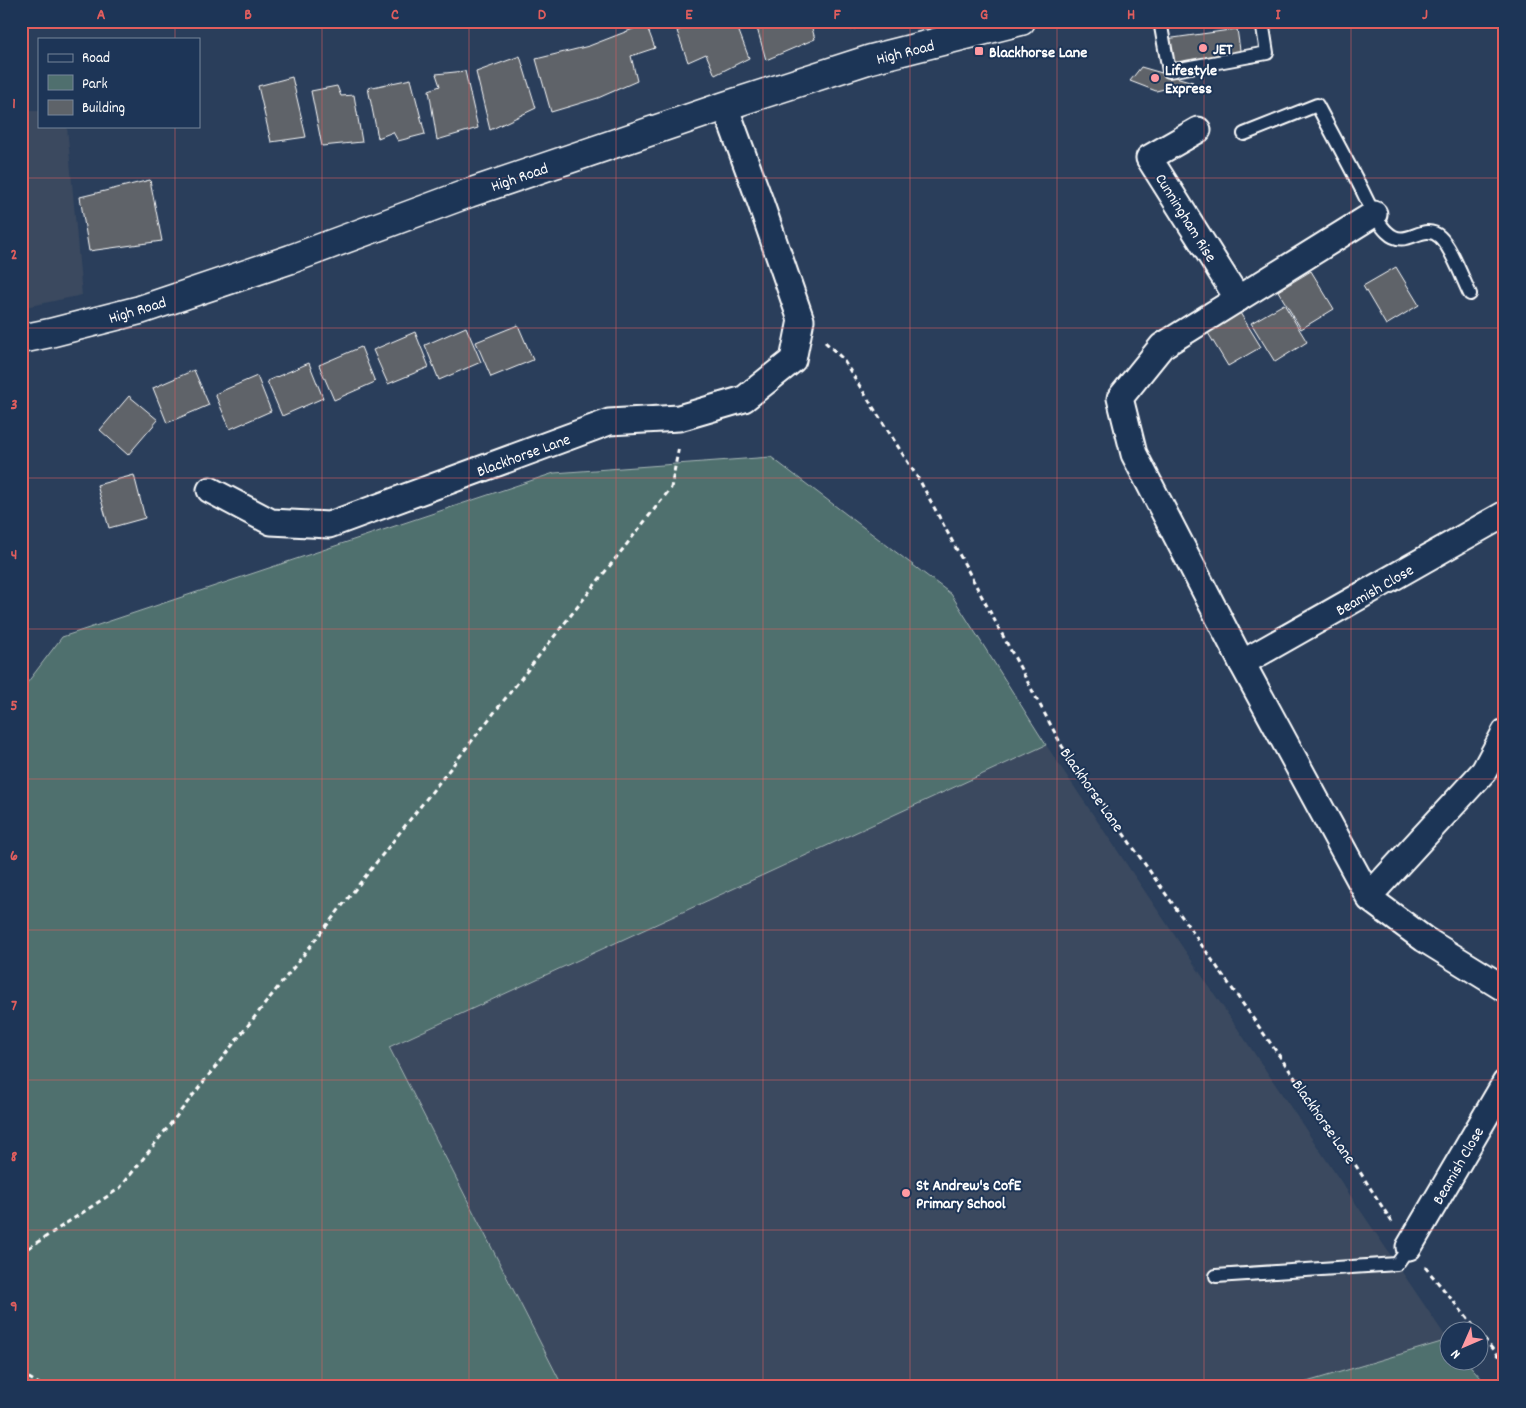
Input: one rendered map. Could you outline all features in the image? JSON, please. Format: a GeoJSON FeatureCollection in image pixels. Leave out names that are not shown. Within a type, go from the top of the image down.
{"type":"FeatureCollection","features":[{"type":"Feature","properties":{"kind":"main road","name":"High Road"},"geometry":{"type":"LineString","coordinates":[[21,339],[140,310],[291,259],[469,193],[725,106],[871,59],[1020,21]]}},
{"type":"Feature","properties":{"kind":"street","name":"Blackhorse Lane"},"geometry":{"type":"LineString","coordinates":[[210,490],[271,522],[329,525],[609,422],[679,418],[744,399],[793,360],[800,320],[760,201],[725,106]]}},
{"type":"Feature","properties":{"kind":"street","name":"Cunningham Rise"},"geometry":{"type":"LineString","coordinates":[[1198,130],[1149,158],[1238,299]]}},
{"type":"Feature","properties":{"kind":"street"},"geometry":{"type":"LineString","coordinates":[[1374,214],[1162,346],[1120,398],[1134,454],[1242,663],[1370,900],[1424,939],[1505,989]]}},
{"type":"Feature","properties":{"kind":"street","name":"Beamish Close"},"geometry":{"type":"LineString","coordinates":[[1242,663],[1505,514]]}},
{"type":"Feature","properties":{"kind":"street"},"geometry":{"type":"LineString","coordinates":[[1368,896],[1484,771],[1505,732]]}},
{"type":"Feature","properties":{"kind":"street","name":"Beamish Close"},"geometry":{"type":"LineString","coordinates":[[1409,1247],[1505,1082]]}},
{"type":"Feature","properties":{"kind":"lane"},"geometry":{"type":"LineString","coordinates":[[1160,21],[1169,71],[1267,53],[1262,21]]}},
{"type":"Feature","properties":{"kind":"lane"},"geometry":{"type":"LineString","coordinates":[[1244,134],[1317,105],[1374,214],[1386,232],[1397,239],[1404,239],[1426,232],[1431,232],[1441,238],[1470,294]]}},
{"type":"Feature","properties":{"kind":"lane"},"geometry":{"type":"LineString","coordinates":[[1216,1276],[1397,1264],[1409,1247]]}},
{"type":"Feature","properties":{"kind":"path","name":"Blackhorse Lane"},"geometry":{"type":"LineString","coordinates":[[800,320],[842,358],[921,483],[1062,746],[1351,1158],[1409,1247],[1468,1320]]}},
{"type":"Feature","properties":{"kind":"path"},"geometry":{"type":"LineString","coordinates":[[21,1253],[120,1188],[671,488],[685,416]]}},
{"type":"Feature","properties":{"kind":"path","name":"Blackhorse Lane"},"geometry":{"type":"LineString","coordinates":[[1488,1344],[1505,1364]]}},
{"type":"Feature","properties":{"kind":"path"},"geometry":{"type":"LineString","coordinates":[[21,1374],[44,1387]]}},
{"type":"Feature","properties":{"kind":"shaded area"},"geometry":{"type":"Polygon","coordinates":[[[21,111],[38,111],[38,128],[67,128],[82,295],[21,308],[21,111]]]}},
{"type":"Feature","properties":{"kind":"shaded area","name":"St Andrew's CofE Primary School"},"geometry":{"type":"Polygon","coordinates":[[[1046,745],[1438,1325],[1438,1343],[1312,1387],[563,1387],[389,1047],[1046,745]]]}},
{"type":"Feature","properties":{"kind":"green space"},"geometry":{"type":"Polygon","coordinates":[[[771,457],[951,594],[1046,745],[389,1047],[563,1387],[21,1387],[21,691],[62,637],[554,473],[771,457]]]}},
{"type":"Feature","properties":{"kind":"green space"},"geometry":{"type":"Polygon","coordinates":[[[1438,1343],[1438,1370],[1474,1370],[1489,1387],[1290,1387],[1438,1343]]]}},
{"type":"Feature","properties":{"kind":"building"},"geometry":{"type":"Polygon","coordinates":[[[704,21],[735,21],[749,58],[715,75],[706,54],[688,62],[677,31],[704,21]]]}},
{"type":"Feature","properties":{"kind":"building"},"geometry":{"type":"Polygon","coordinates":[[[755,21],[810,21],[815,39],[766,60],[755,21]]]}},
{"type":"Feature","properties":{"kind":"building"},"geometry":{"type":"Polygon","coordinates":[[[848,21],[879,21],[851,30],[848,21]]]}},
{"type":"Feature","properties":{"kind":"building"},"geometry":{"type":"Polygon","coordinates":[[[646,24],[655,48],[631,56],[637,81],[598,98],[551,112],[536,59],[589,46],[646,24]]]}},
{"type":"Feature","properties":{"kind":"building","name":"JET"},"geometry":{"type":"Polygon","coordinates":[[[1237,29],[1241,57],[1170,67],[1166,39],[1237,29]]]}},
{"type":"Feature","properties":{"kind":"building"},"geometry":{"type":"Polygon","coordinates":[[[520,56],[536,108],[490,130],[476,72],[520,56]]]}},
{"type":"Feature","properties":{"kind":"building","name":"Lifestyle Express"},"geometry":{"type":"Polygon","coordinates":[[[1141,67],[1193,82],[1156,91],[1130,81],[1141,67]]]}},
{"type":"Feature","properties":{"kind":"building"},"geometry":{"type":"Polygon","coordinates":[[[465,71],[478,128],[437,140],[429,90],[440,86],[436,74],[465,71]]]}},
{"type":"Feature","properties":{"kind":"building"},"geometry":{"type":"Polygon","coordinates":[[[292,77],[306,137],[271,142],[258,86],[292,77]]]}},
{"type":"Feature","properties":{"kind":"building"},"geometry":{"type":"Polygon","coordinates":[[[411,79],[425,134],[398,141],[393,132],[378,138],[368,88],[411,79]]]}},
{"type":"Feature","properties":{"kind":"building"},"geometry":{"type":"Polygon","coordinates":[[[337,86],[341,96],[354,95],[362,142],[322,146],[311,91],[337,86]]]}},
{"type":"Feature","properties":{"kind":"building"},"geometry":{"type":"Polygon","coordinates":[[[150,180],[162,241],[89,251],[80,197],[150,180]]]}},
{"type":"Feature","properties":{"kind":"building"},"geometry":{"type":"Polygon","coordinates":[[[1396,267],[1419,305],[1386,325],[1363,286],[1396,267]]]}},
{"type":"Feature","properties":{"kind":"building"},"geometry":{"type":"Polygon","coordinates":[[[1311,271],[1334,309],[1301,329],[1278,291],[1311,271]]]}},
{"type":"Feature","properties":{"kind":"building"},"geometry":{"type":"Polygon","coordinates":[[[1284,304],[1307,342],[1275,362],[1251,323],[1284,304]]]}},
{"type":"Feature","properties":{"kind":"building"},"geometry":{"type":"Polygon","coordinates":[[[1237,308],[1261,347],[1228,366],[1205,328],[1237,308]]]}},
{"type":"Feature","properties":{"kind":"building"},"geometry":{"type":"Polygon","coordinates":[[[518,325],[533,360],[491,377],[476,342],[518,325]]]}},
{"type":"Feature","properties":{"kind":"building"},"geometry":{"type":"Polygon","coordinates":[[[466,327],[481,362],[439,380],[425,345],[466,327]]]}},
{"type":"Feature","properties":{"kind":"building"},"geometry":{"type":"Polygon","coordinates":[[[415,332],[429,367],[388,384],[373,350],[415,332]]]}},
{"type":"Feature","properties":{"kind":"building"},"geometry":{"type":"Polygon","coordinates":[[[361,347],[375,382],[334,400],[319,365],[361,347]]]}},
{"type":"Feature","properties":{"kind":"building"},"geometry":{"type":"Polygon","coordinates":[[[309,363],[323,398],[282,416],[267,381],[309,363]]]}},
{"type":"Feature","properties":{"kind":"building"},"geometry":{"type":"Polygon","coordinates":[[[194,370],[209,405],[167,423],[153,388],[194,370]]]}},
{"type":"Feature","properties":{"kind":"building"},"geometry":{"type":"Polygon","coordinates":[[[257,376],[271,411],[230,429],[215,394],[257,376]]]}},
{"type":"Feature","properties":{"kind":"building"},"geometry":{"type":"Polygon","coordinates":[[[129,396],[158,420],[128,455],[100,430],[129,396]]]}},
{"type":"Feature","properties":{"kind":"building"},"geometry":{"type":"Polygon","coordinates":[[[134,475],[145,518],[109,528],[97,485],[134,475]]]}},
{"type":"Feature","properties":{"kind":"place","name":"JET"},"geometry":{"type":"Point","coordinates":[1203,48]}},
{"type":"Feature","properties":{"kind":"place","name":"Blackhorse Lane"},"geometry":{"type":"Point","coordinates":[979,51]}},
{"type":"Feature","properties":{"kind":"place","name":"Lifestyle Express"},"geometry":{"type":"Point","coordinates":[1155,78]}},
{"type":"Feature","properties":{"kind":"place","name":"St Andrew's CofE Primary School"},"geometry":{"type":"Point","coordinates":[906,1193]}}]}
